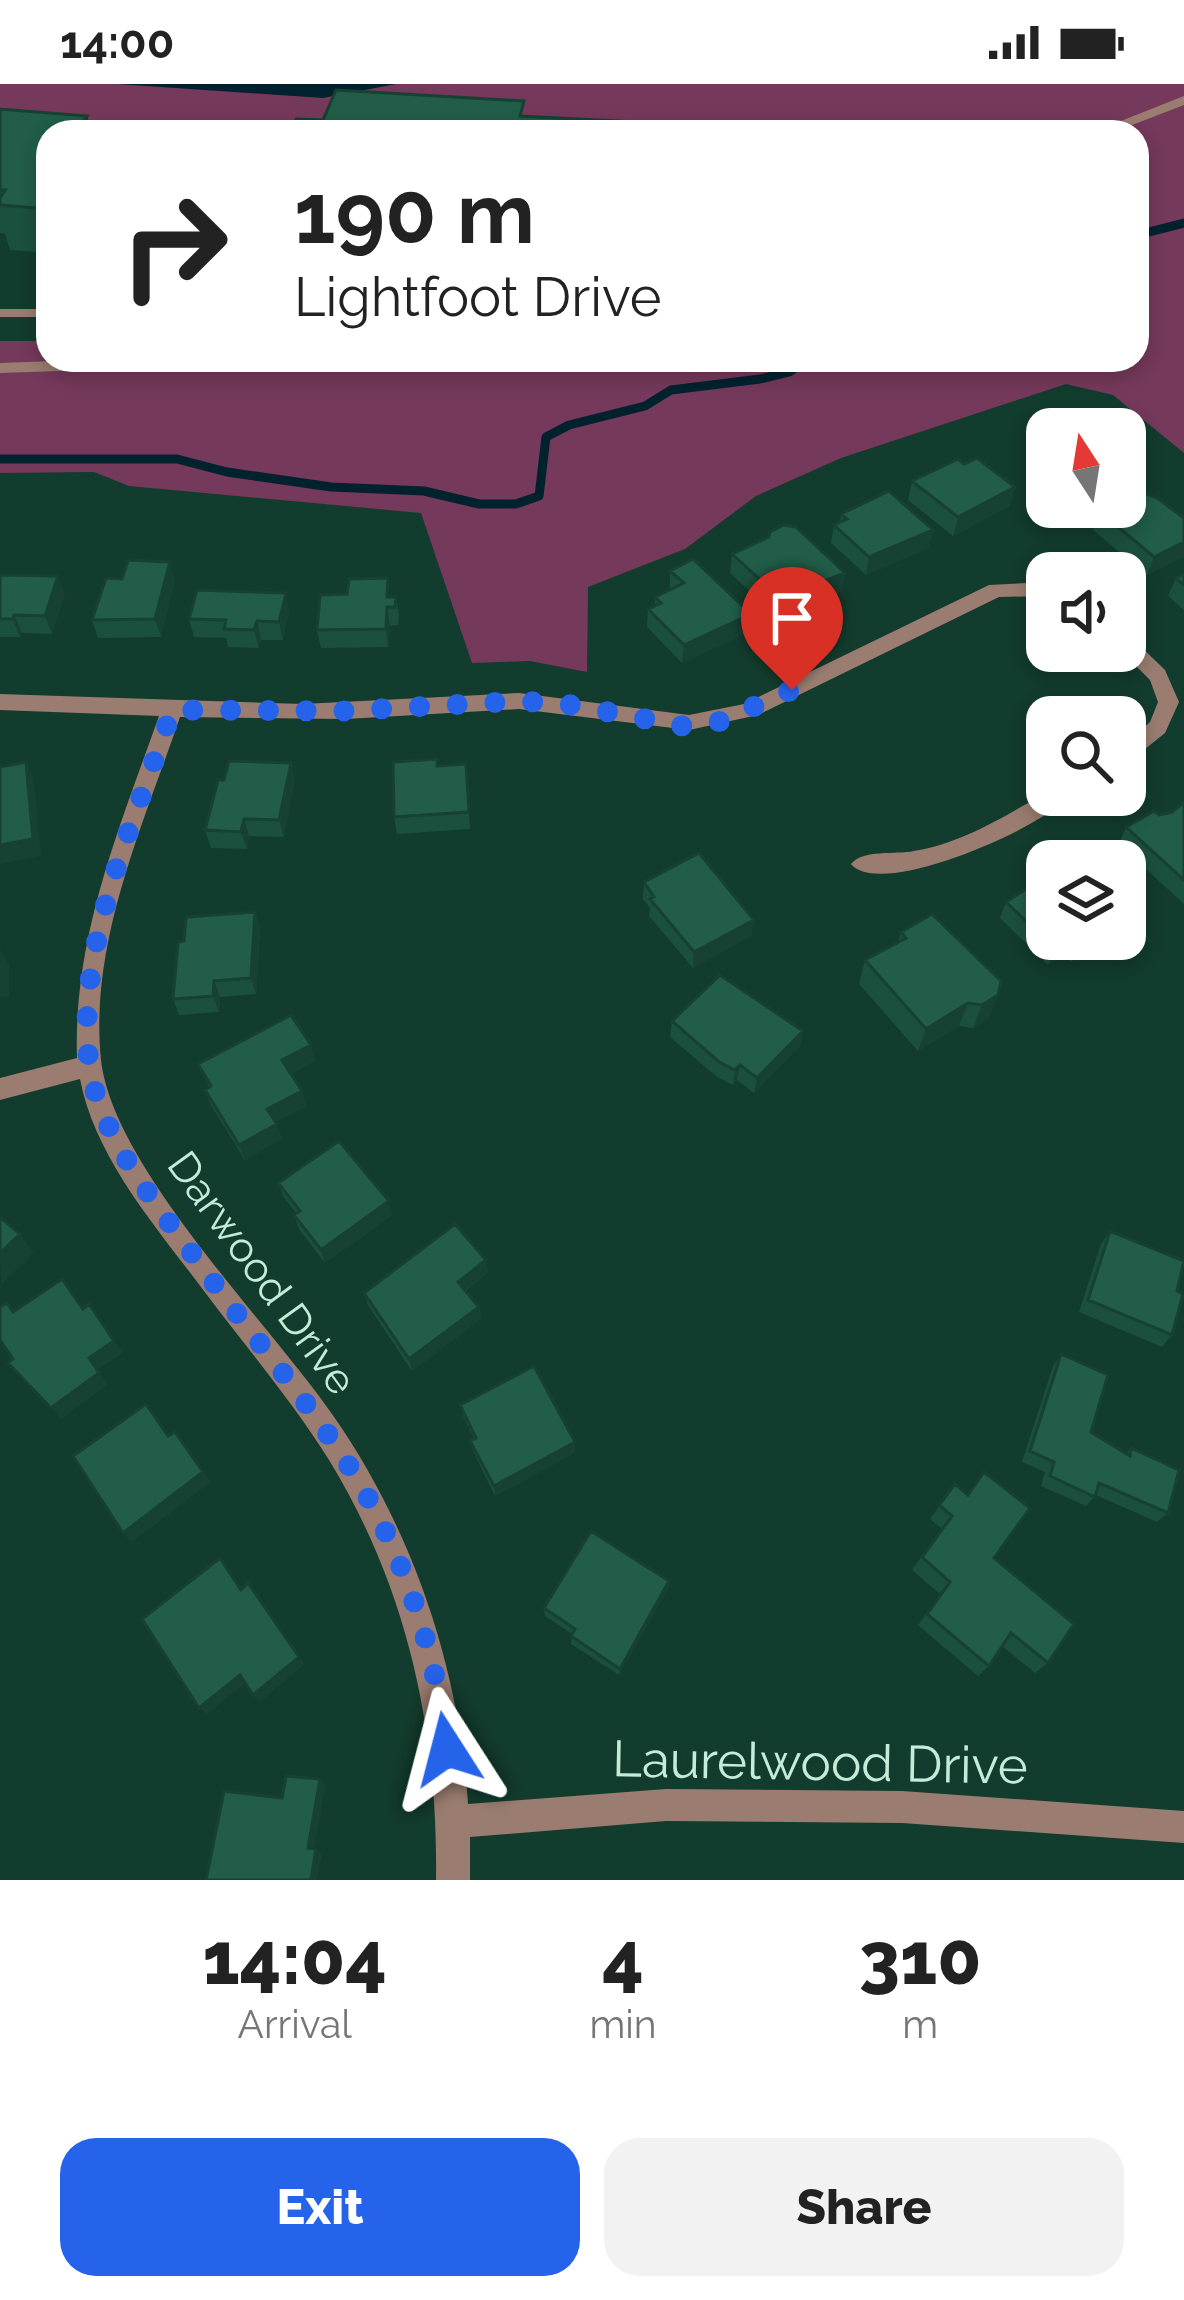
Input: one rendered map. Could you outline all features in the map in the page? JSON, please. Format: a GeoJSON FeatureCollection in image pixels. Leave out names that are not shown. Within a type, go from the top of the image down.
{"type":"FeatureCollection","features":[{"type":"Feature","properties":{"kind":"street"},"geometry":{"type":"LineString","coordinates":[[1132,120],[1184,100]]}},
{"type":"Feature","properties":{"kind":"street"},"geometry":{"type":"LineString","coordinates":[[0,368],[36,367]]}},
{"type":"Feature","properties":{"kind":"street"},"geometry":{"type":"LineString","coordinates":[[0,702],[343,711],[520,701],[566,704],[683,726],[718,722],[996,590],[1026,589]]}},
{"type":"Feature","properties":{"kind":"street"},"geometry":{"type":"LineString","coordinates":[[1146,660],[1172,689],[1174,704],[1172,720],[1146,745]]}},
{"type":"Feature","properties":{"kind":"street","name":"Darwood Drive"},"geometry":{"type":"LineString","coordinates":[[172,710],[94,944],[87,1005],[89,1066],[107,1121],[149,1195],[350,1468],[392,1551],[424,1628],[443,1712],[455,1822],[453,1880]]}},
{"type":"Feature","properties":{"kind":"street"},"geometry":{"type":"LineString","coordinates":[[862,864],[899,865],[939,858],[1026,815]]}},
{"type":"Feature","properties":{"kind":"street"},"geometry":{"type":"LineString","coordinates":[[0,1089],[89,1066]]}},
{"type":"Feature","properties":{"kind":"street","name":"Laurelwood Drive"},"geometry":{"type":"LineString","coordinates":[[455,1822],[690,1805],[902,1807],[1184,1826]]}},
{"type":"Feature","properties":{"kind":"lane"},"geometry":{"type":"LineString","coordinates":[[0,313],[36,313]]}},
{"type":"Feature","properties":{"kind":"shaded area"},"geometry":{"type":"Polygon","coordinates":[[[0,84],[1184,84],[1184,453],[1146,422],[1146,408],[1129,408],[1113,395],[1066,384],[841,458],[756,496],[685,549],[588,587],[587,672],[530,661],[472,663],[421,513],[129,486],[94,472],[0,473],[0,341],[36,341],[36,372],[1149,372],[1149,120],[36,124],[0,119],[0,84]]]}},
{"type":"Feature","properties":{"kind":"water"},"geometry":{"type":"Polygon","coordinates":[[[117,84],[396,84],[323,98],[117,84]]]}},
{"type":"Feature","properties":{"kind":"building"},"geometry":{"type":"Polygon","coordinates":[[[336,90],[524,101],[520,116],[597,120],[323,120],[336,90]]]}},
{"type":"Feature","properties":{"kind":"building"},"geometry":{"type":"Polygon","coordinates":[[[0,109],[87,116],[84,120],[36,120],[36,208],[0,205],[5,190],[0,190],[0,109]]]}},
{"type":"Feature","properties":{"kind":"building"},"geometry":{"type":"Polygon","coordinates":[[[977,458],[1015,487],[958,517],[912,481],[958,459],[964,464],[977,458]]]}},
{"type":"Feature","properties":{"kind":"building"},"geometry":{"type":"Polygon","coordinates":[[[889,491],[933,530],[869,557],[834,525],[847,519],[841,514],[889,491]]]}},
{"type":"Feature","properties":{"kind":"building"},"geometry":{"type":"Polygon","coordinates":[[[1146,493],[1184,518],[1184,542],[1154,557],[1119,528],[1146,528],[1146,493]]]}},
{"type":"Feature","properties":{"kind":"building"},"geometry":{"type":"Polygon","coordinates":[[[784,525],[796,527],[845,573],[780,598],[732,554],[784,525]]]}},
{"type":"Feature","properties":{"kind":"building"},"geometry":{"type":"Polygon","coordinates":[[[693,559],[751,614],[684,645],[648,609],[661,603],[655,597],[684,583],[670,571],[693,559]]]}},
{"type":"Feature","properties":{"kind":"building"},"geometry":{"type":"Polygon","coordinates":[[[128,560],[170,562],[155,619],[92,620],[106,578],[122,579],[128,560]]]}},
{"type":"Feature","properties":{"kind":"building"},"geometry":{"type":"Polygon","coordinates":[[[0,575],[58,576],[45,616],[0,619],[0,575]]]}},
{"type":"Feature","properties":{"kind":"building"},"geometry":{"type":"Polygon","coordinates":[[[388,578],[387,597],[396,597],[395,607],[387,607],[386,629],[317,630],[320,595],[347,594],[349,579],[388,578]]]}},
{"type":"Feature","properties":{"kind":"building"},"geometry":{"type":"Polygon","coordinates":[[[197,590],[286,593],[279,622],[257,621],[254,630],[224,629],[226,620],[189,619],[197,590]]]}},
{"type":"Feature","properties":{"kind":"building"},"geometry":{"type":"Polygon","coordinates":[[[437,759],[437,766],[466,764],[469,812],[394,817],[393,762],[437,759]]]}},
{"type":"Feature","properties":{"kind":"building"},"geometry":{"type":"Polygon","coordinates":[[[229,761],[291,763],[279,820],[244,819],[241,832],[205,830],[218,780],[224,780],[229,761]]]}},
{"type":"Feature","properties":{"kind":"building"},"geometry":{"type":"Polygon","coordinates":[[[26,762],[33,839],[0,845],[0,767],[26,762]]]}},
{"type":"Feature","properties":{"kind":"building"},"geometry":{"type":"Polygon","coordinates":[[[1184,802],[1184,880],[1146,845],[1146,840],[1126,827],[1154,811],[1159,815],[1184,802]]]}},
{"type":"Feature","properties":{"kind":"building"},"geometry":{"type":"Polygon","coordinates":[[[699,853],[754,920],[694,952],[650,899],[654,897],[644,882],[699,853]]]}},
{"type":"Feature","properties":{"kind":"building"},"geometry":{"type":"Polygon","coordinates":[[[1026,889],[1026,921],[1006,902],[1026,889]]]}},
{"type":"Feature","properties":{"kind":"building"},"geometry":{"type":"Polygon","coordinates":[[[255,912],[251,978],[214,981],[213,996],[173,999],[178,942],[184,941],[186,917],[255,912]]]}},
{"type":"Feature","properties":{"kind":"building"},"geometry":{"type":"Polygon","coordinates":[[[932,914],[1001,981],[998,995],[982,1005],[968,1003],[926,1029],[865,960],[906,938],[901,932],[932,914]]]}},
{"type":"Feature","properties":{"kind":"building"},"geometry":{"type":"Polygon","coordinates":[[[720,975],[803,1031],[757,1078],[740,1065],[735,1070],[719,1062],[672,1021],[720,975]]]}},
{"type":"Feature","properties":{"kind":"building"},"geometry":{"type":"Polygon","coordinates":[[[291,1015],[311,1045],[282,1060],[302,1091],[267,1109],[277,1124],[239,1145],[205,1090],[211,1086],[198,1064],[291,1015]]]}},
{"type":"Feature","properties":{"kind":"building"},"geometry":{"type":"Polygon","coordinates":[[[339,1141],[389,1201],[321,1250],[294,1215],[300,1211],[278,1183],[339,1141]]]}},
{"type":"Feature","properties":{"kind":"building"},"geometry":{"type":"Polygon","coordinates":[[[0,1217],[20,1234],[0,1253],[0,1217]]]}},
{"type":"Feature","properties":{"kind":"building"},"geometry":{"type":"Polygon","coordinates":[[[455,1224],[486,1260],[458,1282],[479,1307],[409,1359],[364,1293],[455,1224]]]}},
{"type":"Feature","properties":{"kind":"building"},"geometry":{"type":"Polygon","coordinates":[[[1110,1231],[1184,1261],[1177,1291],[1183,1294],[1172,1335],[1088,1300],[1110,1231]]]}},
{"type":"Feature","properties":{"kind":"building"},"geometry":{"type":"Polygon","coordinates":[[[62,1279],[83,1309],[89,1304],[114,1341],[89,1358],[99,1373],[51,1408],[8,1363],[13,1359],[0,1340],[0,1307],[7,1303],[13,1312],[62,1279]]]}},
{"type":"Feature","properties":{"kind":"building"},"geometry":{"type":"Polygon","coordinates":[[[1061,1354],[1108,1375],[1091,1432],[1130,1456],[1131,1448],[1179,1470],[1168,1513],[1099,1483],[1095,1497],[1050,1476],[1054,1462],[1030,1451],[1061,1354]]]}},
{"type":"Feature","properties":{"kind":"building"},"geometry":{"type":"Polygon","coordinates":[[[534,1366],[575,1442],[494,1486],[470,1441],[476,1438],[460,1405],[534,1366]]]}},
{"type":"Feature","properties":{"kind":"building"},"geometry":{"type":"Polygon","coordinates":[[[146,1404],[168,1436],[175,1432],[203,1472],[123,1533],[73,1456],[146,1404]]]}},
{"type":"Feature","properties":{"kind":"building"},"geometry":{"type":"Polygon","coordinates":[[[984,1472],[1030,1508],[994,1558],[1074,1624],[1048,1663],[1011,1633],[989,1666],[927,1614],[950,1582],[922,1557],[952,1516],[939,1505],[955,1484],[968,1495],[984,1472]]]}},
{"type":"Feature","properties":{"kind":"building"},"geometry":{"type":"Polygon","coordinates":[[[591,1531],[669,1581],[620,1669],[571,1636],[575,1629],[544,1608],[591,1531]]]}},
{"type":"Feature","properties":{"kind":"building"},"geometry":{"type":"Polygon","coordinates":[[[220,1558],[241,1590],[248,1583],[299,1657],[253,1695],[240,1675],[199,1708],[142,1619],[220,1558]]]}},
{"type":"Feature","properties":{"kind":"building"},"geometry":{"type":"Polygon","coordinates":[[[286,1776],[320,1779],[308,1848],[316,1849],[311,1880],[206,1880],[224,1791],[282,1798],[286,1776]]]}},
{"type":"Feature","properties":{"kind":"waterway"},"geometry":{"type":"LineString","coordinates":[[1149,232],[1184,223]]}},
{"type":"Feature","properties":{"kind":"waterway"},"geometry":{"type":"LineString","coordinates":[[0,459],[177,459],[227,472],[331,487],[424,491],[479,504],[516,504],[539,496],[546,437],[569,425],[645,406],[671,390],[789,372]]}},
{"type":"Feature","properties":{"kind":"route"},"geometry":{"type":"LineString","coordinates":[[447,1749],[424,1628],[350,1468],[149,1195],[107,1121],[89,1066],[87,1005],[94,944],[172,710],[430,709],[520,701],[566,704],[683,726],[718,722],[792,690]]}}]}
